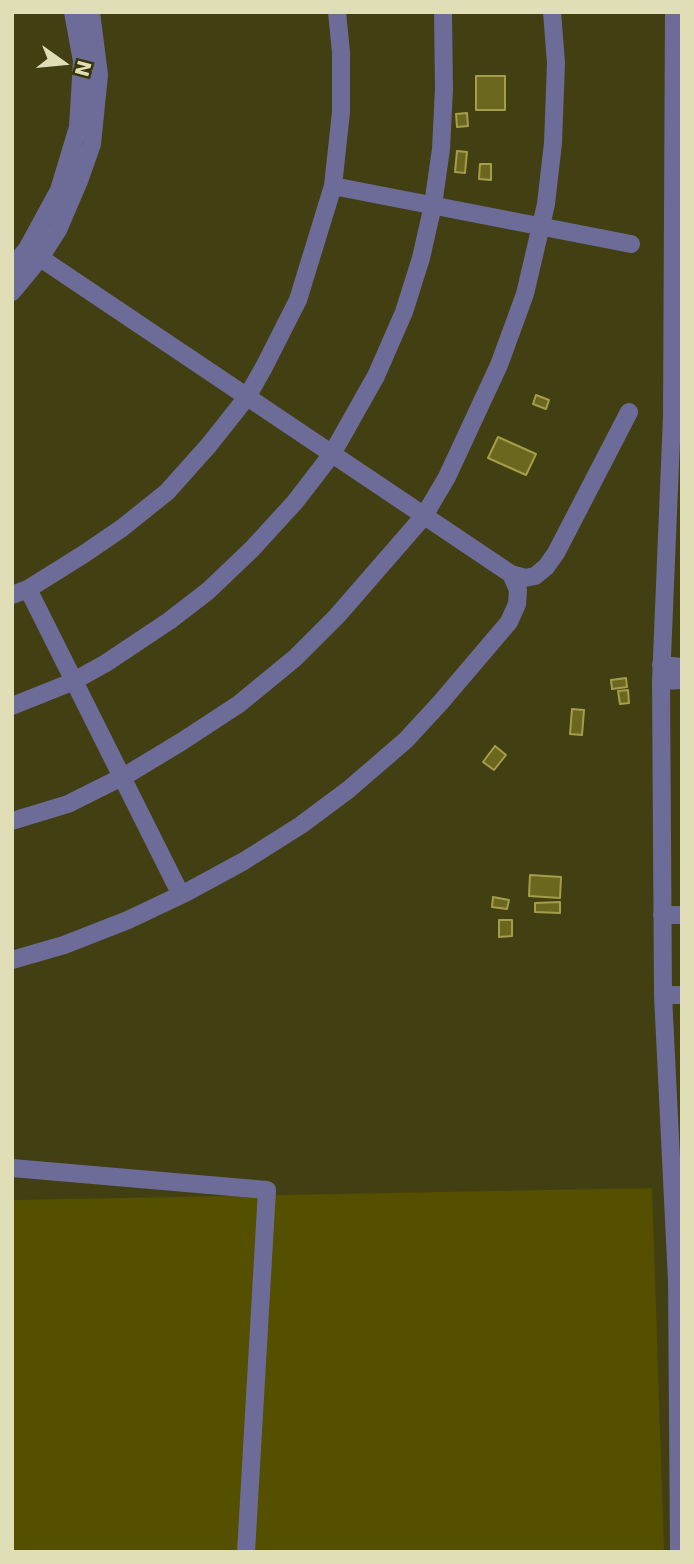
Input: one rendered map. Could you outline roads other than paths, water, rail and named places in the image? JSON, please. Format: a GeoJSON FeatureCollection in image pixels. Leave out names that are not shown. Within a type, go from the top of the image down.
{"type":"FeatureCollection","features":[{"type":"Feature","properties":{"kind":"street"},"geometry":{"type":"LineString","coordinates":[[12,292],[34,253],[59,190],[78,127],[82,61],[73,12]]}},
{"type":"Feature","properties":{"kind":"street"},"geometry":{"type":"LineString","coordinates":[[12,267],[34,253],[58,230],[92,144],[99,75],[91,12]]}},
{"type":"Feature","properties":{"kind":"street"},"geometry":{"type":"LineString","coordinates":[[181,895],[20,592],[84,554],[167,492],[247,397],[264,367],[298,300],[333,186],[341,112],[341,52],[337,12]]}},
{"type":"Feature","properties":{"kind":"street"},"geometry":{"type":"LineString","coordinates":[[12,706],[72,682],[106,663],[208,591],[252,549],[295,502],[332,454],[376,376],[404,312],[421,258],[433,205],[440,149],[444,89],[443,12]]}},
{"type":"Feature","properties":{"kind":"street"},"geometry":{"type":"LineString","coordinates":[[12,821],[68,804],[128,774],[239,704],[295,658],[337,616],[424,516],[447,477],[499,365],[525,294],[546,204],[553,143],[556,64],[552,12]]}},
{"type":"Feature","properties":{"kind":"street"},"geometry":{"type":"LineString","coordinates":[[674,12],[678,257],[677,416],[661,673],[663,995],[674,1084],[679,1282],[679,1552]]}},
{"type":"Feature","properties":{"kind":"street"},"geometry":{"type":"LineString","coordinates":[[333,186],[631,244]]}},
{"type":"Feature","properties":{"kind":"street"},"geometry":{"type":"LineString","coordinates":[[34,253],[511,574],[525,578],[535,576],[551,560],[629,412]]}},
{"type":"Feature","properties":{"kind":"street"},"geometry":{"type":"LineString","coordinates":[[12,960],[64,945],[128,920],[181,895],[244,861],[301,825],[348,790],[406,740],[509,622],[517,604],[518,590],[511,574]]}},
{"type":"Feature","properties":{"kind":"street"},"geometry":{"type":"LineString","coordinates":[[661,673],[682,667]]}},
{"type":"Feature","properties":{"kind":"street"},"geometry":{"type":"LineString","coordinates":[[661,673],[682,680]]}},
{"type":"Feature","properties":{"kind":"street"},"geometry":{"type":"LineString","coordinates":[[662,915],[682,915]]}},
{"type":"Feature","properties":{"kind":"street"},"geometry":{"type":"LineString","coordinates":[[663,995],[682,995]]}},
{"type":"Feature","properties":{"kind":"street"},"geometry":{"type":"LineString","coordinates":[[12,1168],[267,1190],[246,1552]]}}]}
